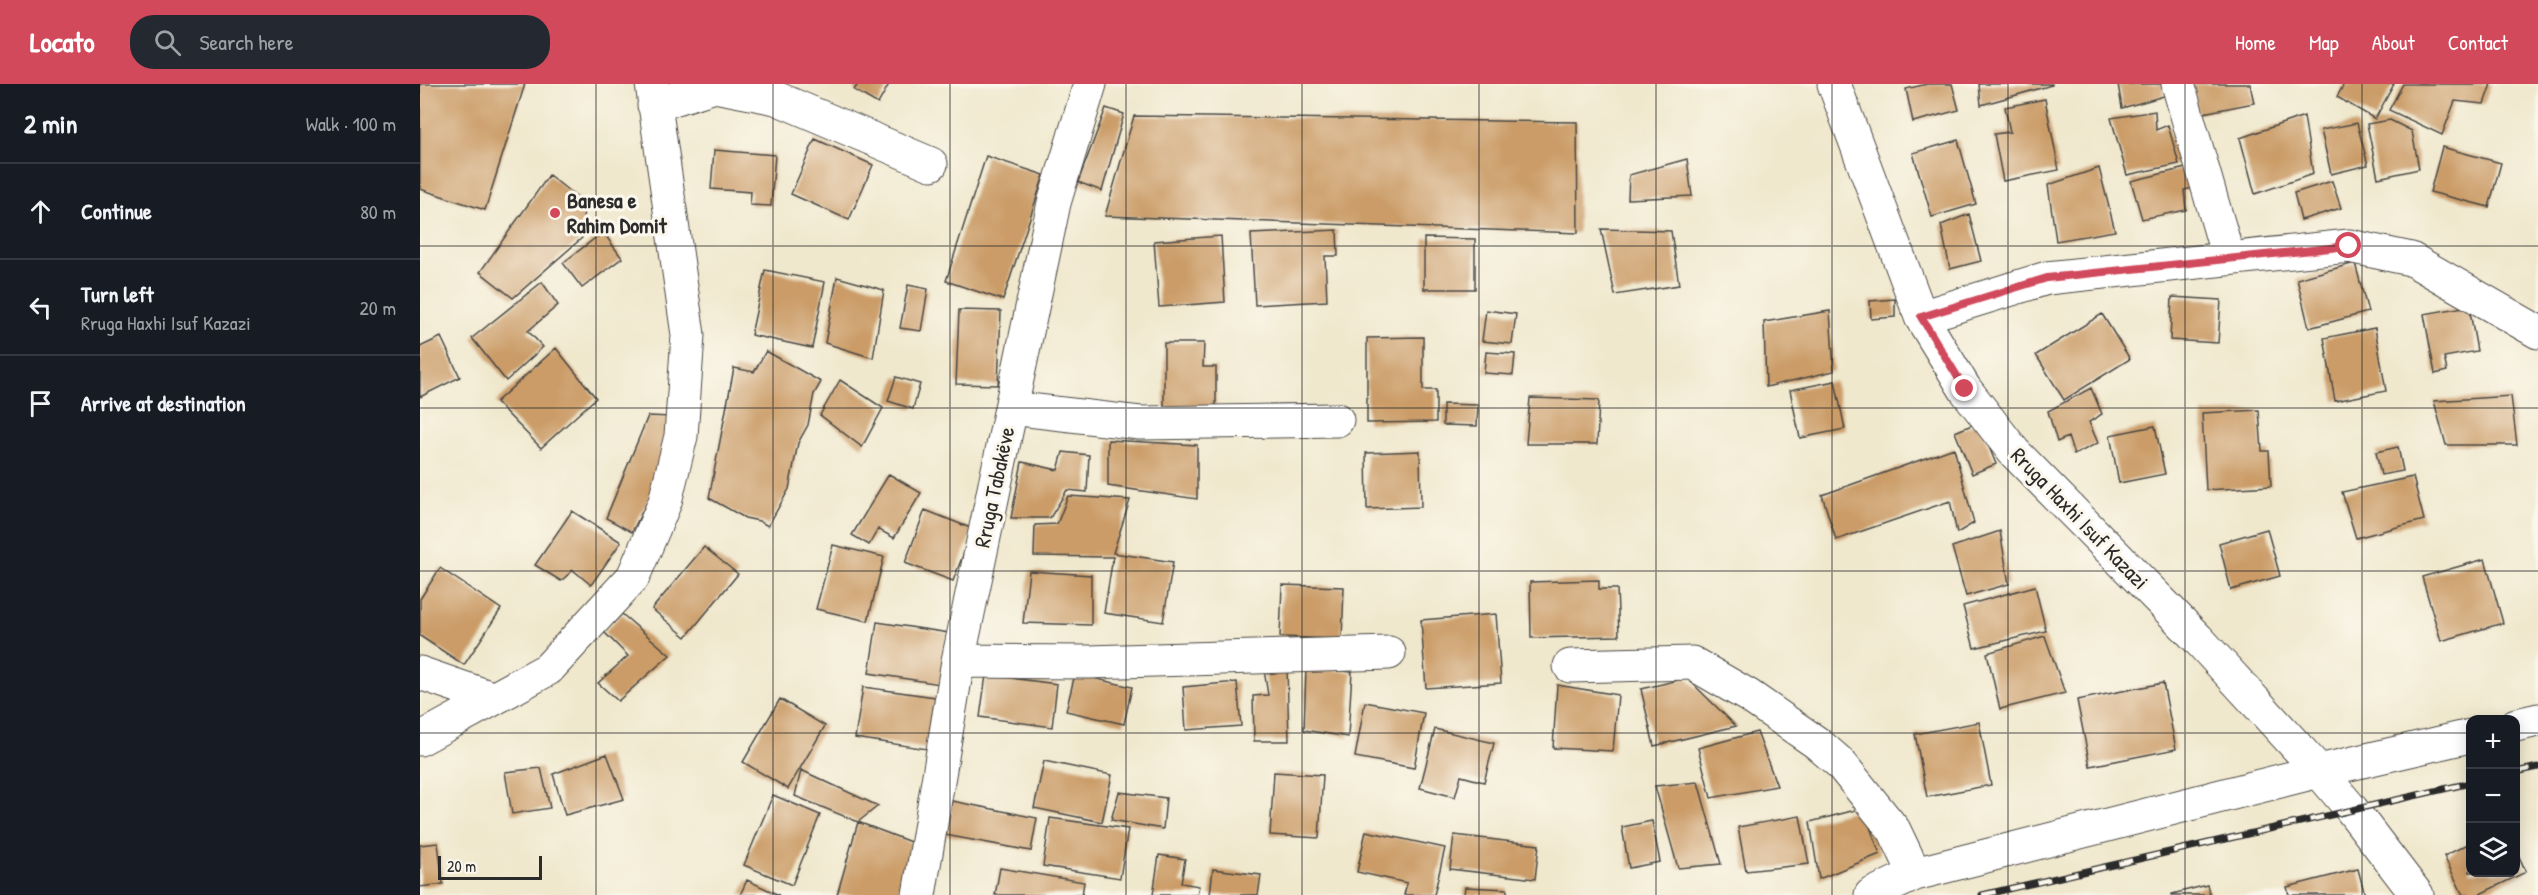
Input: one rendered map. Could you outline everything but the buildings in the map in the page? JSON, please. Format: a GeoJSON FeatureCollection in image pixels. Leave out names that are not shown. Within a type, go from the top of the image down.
{"type":"FeatureCollection","features":[{"type":"Feature","properties":{"kind":"street","name":"Rruga Tabakëve"},"geometry":{"type":"LineString","coordinates":[[919,895],[958,661],[1054,203],[1090,84]]}},
{"type":"Feature","properties":{"kind":"street","name":"Rruga Haxhi Isuf Kazazi"},"geometry":{"type":"LineString","coordinates":[[1834,84],[1921,317],[1965,389],[2014,452],[2198,639],[2319,771],[2417,895]]}},
{"type":"Feature","properties":{"kind":"street"},"geometry":{"type":"LineString","coordinates":[[2178,84],[2228,257]]}},
{"type":"Feature","properties":{"kind":"street"},"geometry":{"type":"LineString","coordinates":[[420,739],[548,669],[633,577],[664,502],[681,436],[688,335],[653,95],[715,86],[776,98],[931,164]]}},
{"type":"Feature","properties":{"kind":"street"},"geometry":{"type":"LineString","coordinates":[[1921,317],[2047,278],[2228,257],[2349,246],[2411,259],[2538,332]]}},
{"type":"Feature","properties":{"kind":"street"},"geometry":{"type":"LineString","coordinates":[[1011,408],[1140,423],[1337,420]]}},
{"type":"Feature","properties":{"kind":"street"},"geometry":{"type":"LineString","coordinates":[[958,661],[1089,662],[1389,653]]}},
{"type":"Feature","properties":{"kind":"street"},"geometry":{"type":"LineString","coordinates":[[1570,666],[1692,663],[1749,696],[1808,736],[1840,764],[1894,830],[1915,874]]}},
{"type":"Feature","properties":{"kind":"street"},"geometry":{"type":"LineString","coordinates":[[420,673],[492,698]]}},
{"type":"Feature","properties":{"kind":"street"},"geometry":{"type":"LineString","coordinates":[[2520,724],[2538,720]]}},
{"type":"Feature","properties":{"kind":"street"},"geometry":{"type":"LineString","coordinates":[[1871,895],[1915,874],[2319,771],[2466,737]]}},
{"type":"Feature","properties":{"kind":"railway"},"geometry":{"type":"LineString","coordinates":[[2520,771],[2538,767]]}},
{"type":"Feature","properties":{"kind":"railway"},"geometry":{"type":"LineString","coordinates":[[1982,895],[2466,784]]}},
{"type":"Feature","properties":{"kind":"place","name":"Banesa e Rahim Domit"},"geometry":{"type":"Point","coordinates":[555,213]}},
{"type":"Feature","properties":{"kind":"route"},"geometry":{"type":"LineString","coordinates":[[1965,389],[1921,317],[2047,278],[2228,257],[2349,246]]}}]}
